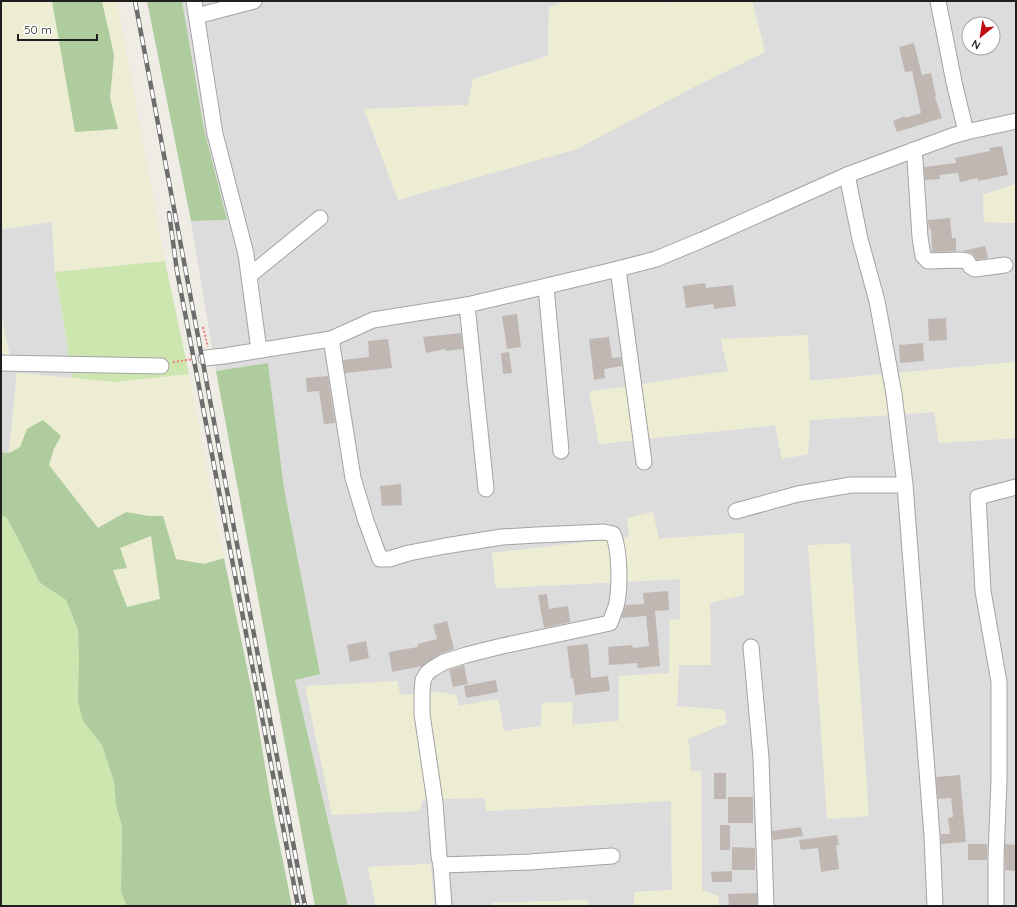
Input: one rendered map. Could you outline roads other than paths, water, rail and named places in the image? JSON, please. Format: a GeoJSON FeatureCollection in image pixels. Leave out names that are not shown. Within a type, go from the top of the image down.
{"type":"FeatureCollection","features":[{"type":"Feature","properties":{"kind":"street"},"geometry":{"type":"LineString","coordinates":[[254,1],[196,8],[215,134],[246,254],[259,350]]}},
{"type":"Feature","properties":{"kind":"street"},"geometry":{"type":"LineString","coordinates":[[938,1],[954,82],[966,132]]}},
{"type":"Feature","properties":{"kind":"street"},"geometry":{"type":"LineString","coordinates":[[206,358],[331,339],[373,320],[467,305],[656,259],[847,175],[966,132],[1016,121]]}},
{"type":"Feature","properties":{"kind":"street"},"geometry":{"type":"LineString","coordinates":[[913,150],[920,237],[923,256],[928,261],[967,261],[970,266],[975,269],[1005,266]]}},
{"type":"Feature","properties":{"kind":"street"},"geometry":{"type":"LineString","coordinates":[[847,175],[860,239],[877,301],[894,394],[905,485],[932,836],[935,906]]}},
{"type":"Feature","properties":{"kind":"street"},"geometry":{"type":"LineString","coordinates":[[249,276],[320,218]]}},
{"type":"Feature","properties":{"kind":"street"},"geometry":{"type":"LineString","coordinates":[[618,269],[644,462]]}},
{"type":"Feature","properties":{"kind":"street"},"geometry":{"type":"LineString","coordinates":[[546,287],[561,451]]}},
{"type":"Feature","properties":{"kind":"street"},"geometry":{"type":"LineString","coordinates":[[467,305],[486,489]]}},
{"type":"Feature","properties":{"kind":"street"},"geometry":{"type":"LineString","coordinates":[[331,339],[353,478],[380,560],[409,553],[502,537],[604,532],[613,534],[616,541],[619,585],[617,604],[610,623],[466,655],[444,662],[427,673],[423,680],[422,714],[435,802],[444,906]]}},
{"type":"Feature","properties":{"kind":"street"},"geometry":{"type":"LineString","coordinates":[[1,363],[160,366]]}},
{"type":"Feature","properties":{"kind":"street"},"geometry":{"type":"LineString","coordinates":[[736,510],[798,494],[851,485],[905,485]]}},
{"type":"Feature","properties":{"kind":"street"},"geometry":{"type":"LineString","coordinates":[[996,906],[999,780],[999,682],[983,591],[978,497],[1016,487]]}},
{"type":"Feature","properties":{"kind":"street"},"geometry":{"type":"LineString","coordinates":[[751,647],[760,758],[766,906]]}},
{"type":"Feature","properties":{"kind":"street"},"geometry":{"type":"LineString","coordinates":[[441,865],[530,862],[612,856]]}},
{"type":"Feature","properties":{"kind":"railway"},"geometry":{"type":"LineString","coordinates":[[135,1],[305,906]]}},
{"type":"Feature","properties":{"kind":"railway"},"geometry":{"type":"LineString","coordinates":[[169,213],[177,271],[298,906]]}}]}
